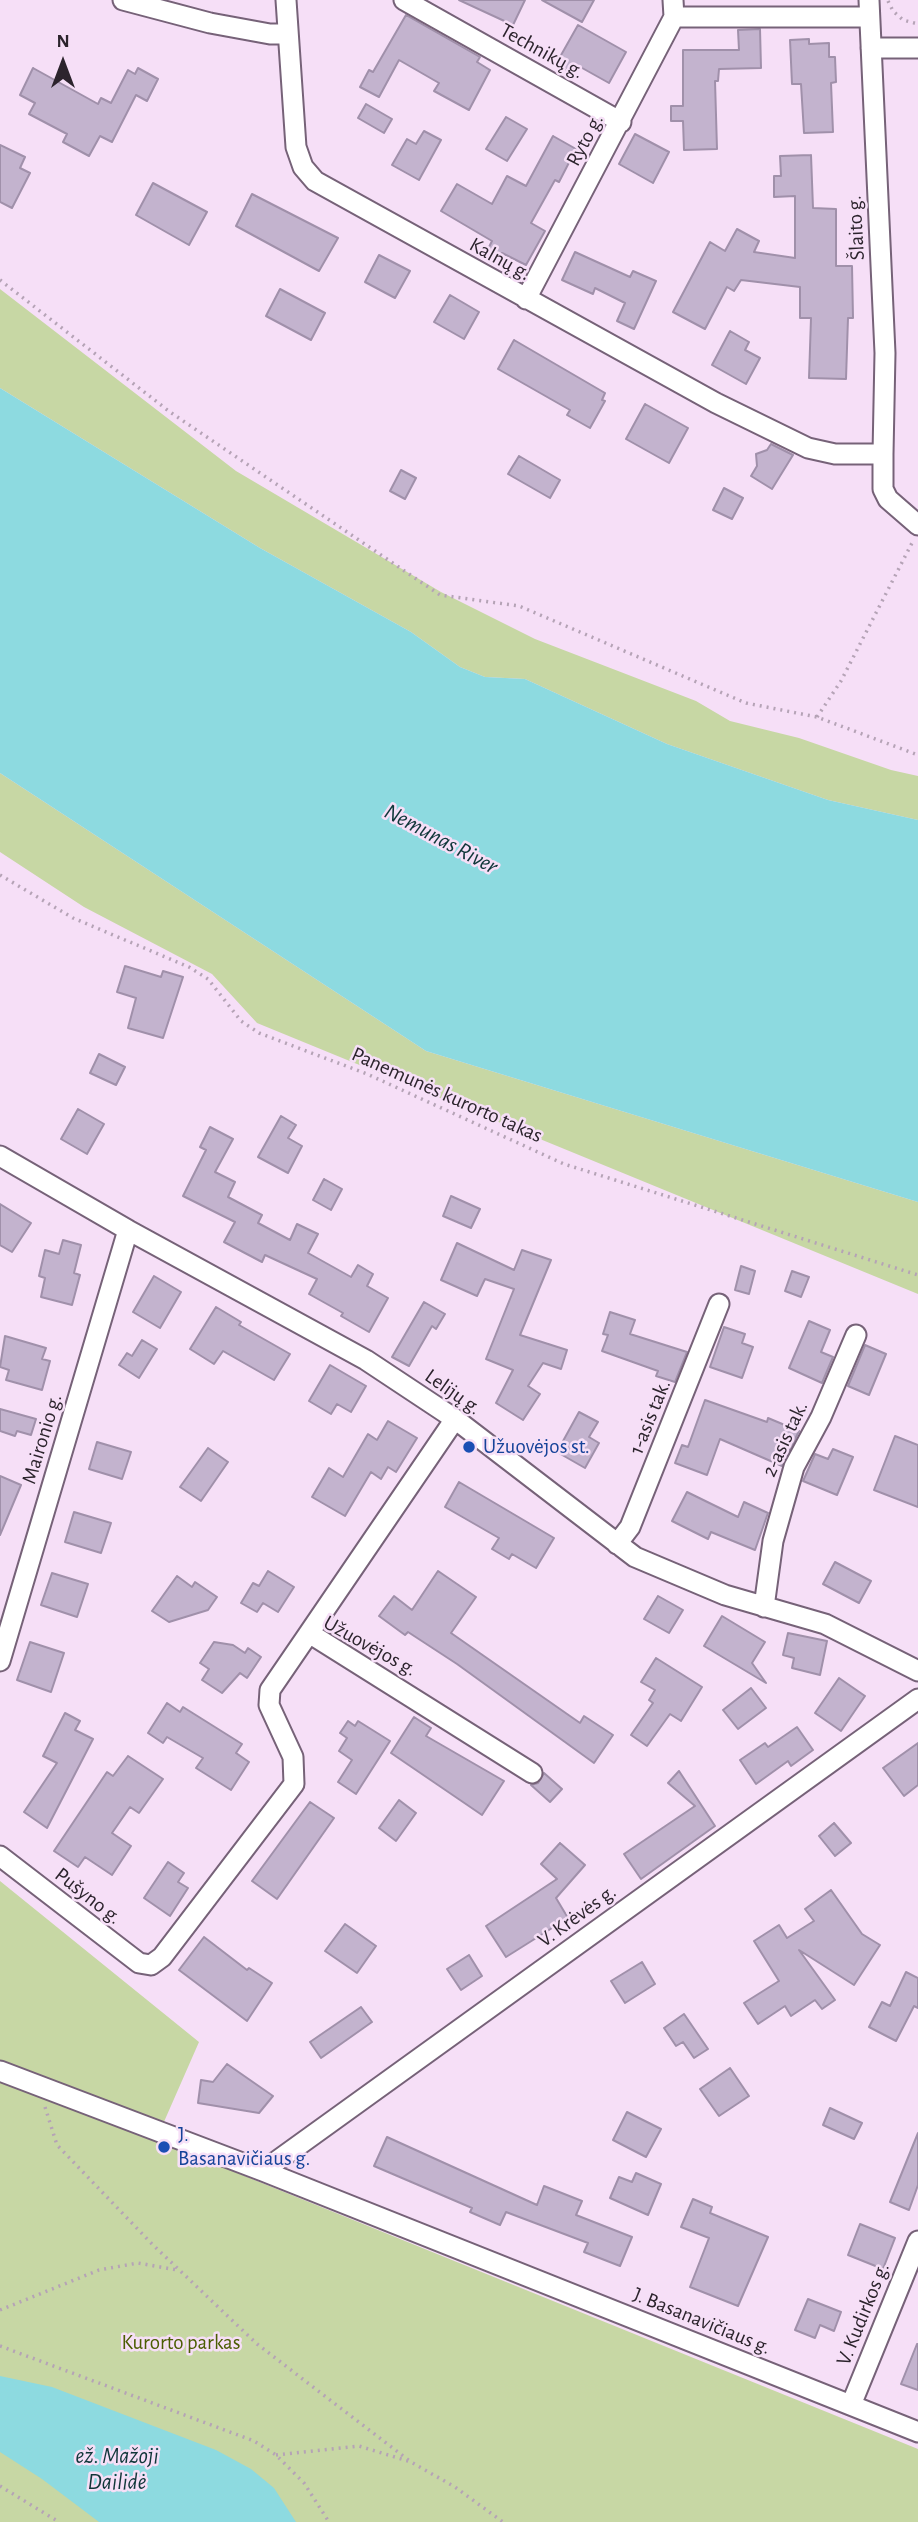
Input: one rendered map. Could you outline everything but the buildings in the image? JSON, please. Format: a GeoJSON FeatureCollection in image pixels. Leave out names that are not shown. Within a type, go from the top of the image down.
{"type":"FeatureCollection","features":[{"type":"Feature","properties":{"kind":"street"},"geometry":{"type":"LineString","coordinates":[[123,0],[210,23],[270,34],[288,34]]}},
{"type":"Feature","properties":{"kind":"street","name":"Kalnų g."},"geometry":{"type":"LineString","coordinates":[[286,0],[296,147],[303,167],[314,181],[716,403],[808,448],[835,454],[883,454]]}},
{"type":"Feature","properties":{"kind":"street","name":"Technikų g."},"geometry":{"type":"LineString","coordinates":[[404,0],[621,122]]}},
{"type":"Feature","properties":{"kind":"street"},"geometry":{"type":"LineString","coordinates":[[674,9],[869,9]]}},
{"type":"Feature","properties":{"kind":"street","name":"Ryto g."},"geometry":{"type":"LineString","coordinates":[[526,299],[621,122],[674,9]]}},
{"type":"Feature","properties":{"kind":"street","name":"Šlaito g."},"geometry":{"type":"LineString","coordinates":[[869,9],[885,353],[883,454]]}},
{"type":"Feature","properties":{"kind":"street"},"geometry":{"type":"LineString","coordinates":[[870,48],[918,48]]}},
{"type":"Feature","properties":{"kind":"street"},"geometry":{"type":"LineString","coordinates":[[883,454],[883,489],[888,499],[918,525]]}},
{"type":"Feature","properties":{"kind":"street","name":"Lelijų g."},"geometry":{"type":"LineString","coordinates":[[0,1156],[128,1230],[366,1360],[454,1419],[635,1557],[725,1595],[825,1625],[918,1671]]}},
{"type":"Feature","properties":{"kind":"street","name":"Maironio g."},"geometry":{"type":"LineString","coordinates":[[0,1661],[128,1230]]}},
{"type":"Feature","properties":{"kind":"street","name":"1-asis tak."},"geometry":{"type":"LineString","coordinates":[[617,1544],[630,1527],[719,1304]]}},
{"type":"Feature","properties":{"kind":"street","name":"2-asis tak."},"geometry":{"type":"LineString","coordinates":[[764,1607],[773,1541],[794,1467],[821,1417],[856,1335]]}},
{"type":"Feature","properties":{"kind":"street"},"geometry":{"type":"LineString","coordinates":[[309,1633],[454,1419]]}},
{"type":"Feature","properties":{"kind":"street","name":"Užuovėjos g."},"geometry":{"type":"LineString","coordinates":[[151,1965],[162,1957],[294,1784],[293,1757],[269,1705],[270,1690],[309,1633],[352,1657],[532,1773]]}},
{"type":"Feature","properties":{"kind":"street","name":"V. Krėvės g."},"geometry":{"type":"LineString","coordinates":[[264,2171],[918,1699]]}},
{"type":"Feature","properties":{"kind":"street","name":"Pušyno g."},"geometry":{"type":"LineString","coordinates":[[0,1856],[139,1963],[151,1965]]}},
{"type":"Feature","properties":{"kind":"street","name":"J. Basanavičiaus g."},"geometry":{"type":"LineString","coordinates":[[0,2071],[264,2171],[918,2432]]}},
{"type":"Feature","properties":{"kind":"street","name":"V. Kudirkos g."},"geometry":{"type":"LineString","coordinates":[[851,2404],[918,2241]]}},
{"type":"Feature","properties":{"kind":"path"},"geometry":{"type":"LineString","coordinates":[[888,0],[893,11],[903,20],[918,24]]}},
{"type":"Feature","properties":{"kind":"path"},"geometry":{"type":"LineString","coordinates":[[0,280],[170,412],[440,595],[519,606],[746,702],[817,717],[918,755]]}},
{"type":"Feature","properties":{"kind":"path"},"geometry":{"type":"LineString","coordinates":[[817,717],[841,681],[918,532]]}},
{"type":"Feature","properties":{"kind":"path","name":"Panemunės kurorto takas"},"geometry":{"type":"LineString","coordinates":[[0,876],[73,918],[189,967],[208,979],[241,1021],[259,1033],[367,1074],[564,1164],[918,1275]]}},
{"type":"Feature","properties":{"kind":"path"},"geometry":{"type":"LineString","coordinates":[[38,2085],[57,2145],[179,2270],[257,2344],[411,2462],[456,2487],[503,2522]]}},
{"type":"Feature","properties":{"kind":"path"},"geometry":{"type":"LineString","coordinates":[[0,2310],[99,2270],[138,2263],[179,2270]]}},
{"type":"Feature","properties":{"kind":"path"},"geometry":{"type":"LineString","coordinates":[[0,2346],[226,2429],[276,2455],[304,2483],[329,2522]]}},
{"type":"Feature","properties":{"kind":"path"},"geometry":{"type":"LineString","coordinates":[[276,2455],[359,2446],[411,2462]]}},
{"type":"Feature","properties":{"kind":"path"},"geometry":{"type":"LineString","coordinates":[[0,2486],[60,2522]]}},
{"type":"Feature","properties":{"kind":"green space"},"geometry":{"type":"Polygon","coordinates":[[[0,289],[236,471],[441,592],[535,639],[696,701],[730,721],[799,738],[891,770],[918,776],[918,820],[828,800],[667,744],[525,679],[485,677],[460,667],[411,632],[260,548],[0,388],[0,289]]]}},
{"type":"Feature","properties":{"kind":"green space"},"geometry":{"type":"Polygon","coordinates":[[[0,773],[426,1051],[918,1202],[918,1294],[257,1023],[212,974],[84,907],[0,852],[0,773]]]}},
{"type":"Feature","properties":{"kind":"green space","name":"Kurorto parkas"},"geometry":{"type":"Polygon","coordinates":[[[0,1881],[199,2042],[156,2140],[918,2449],[918,2522],[0,2522],[0,1881]]]}},
{"type":"Feature","properties":{"kind":"water","name":"Nemunas River"},"geometry":{"type":"Polygon","coordinates":[[[0,388],[260,548],[411,632],[460,667],[485,677],[525,679],[667,744],[828,800],[918,820],[918,1202],[426,1051],[0,773],[0,388]]]}},
{"type":"Feature","properties":{"kind":"water","name":"ež. Mažoji Dailidė"},"geometry":{"type":"Polygon","coordinates":[[[0,2376],[52,2387],[216,2450],[251,2469],[274,2488],[296,2522],[99,2522],[42,2479],[0,2452],[0,2376]]]}},
{"type":"Feature","properties":{"kind":"place","name":"Užuovėjos st."},"geometry":{"type":"Point","coordinates":[469,1447]}},
{"type":"Feature","properties":{"kind":"place","name":"J. Basanavičiaus g."},"geometry":{"type":"Point","coordinates":[164,2147]}}]}
